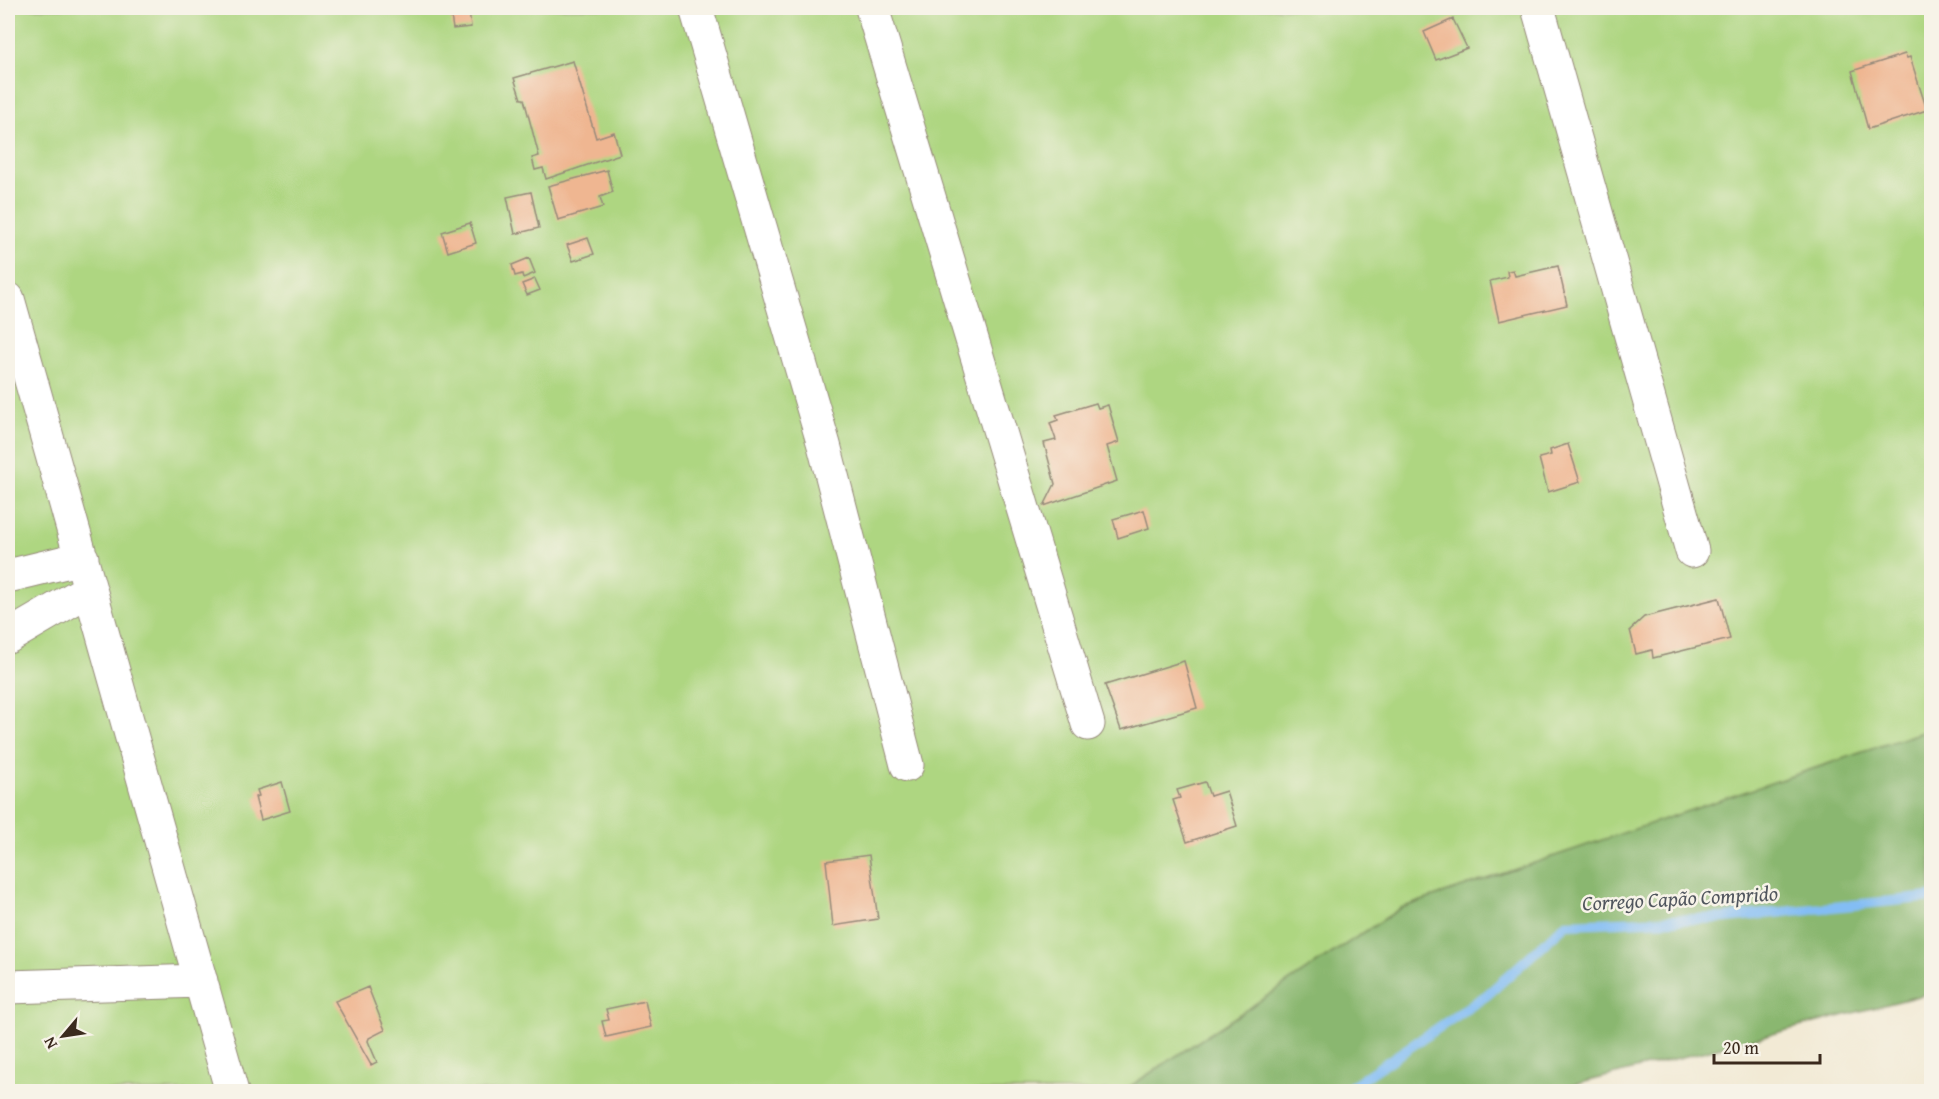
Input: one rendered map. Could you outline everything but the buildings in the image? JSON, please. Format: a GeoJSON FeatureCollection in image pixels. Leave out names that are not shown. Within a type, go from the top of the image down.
{"type":"FeatureCollection","features":[{"type":"Feature","properties":{"kind":"street"},"geometry":{"type":"LineString","coordinates":[[696,8],[824,445],[907,765]]}},
{"type":"Feature","properties":{"kind":"street"},"geometry":{"type":"LineString","coordinates":[[872,8],[1088,724]]}},
{"type":"Feature","properties":{"kind":"street"},"geometry":{"type":"LineString","coordinates":[[1538,8],[1692,551]]}},
{"type":"Feature","properties":{"kind":"street"},"geometry":{"type":"LineString","coordinates":[[8,299],[14,343],[86,574],[232,1092]]}},
{"type":"Feature","properties":{"kind":"street"},"geometry":{"type":"LineString","coordinates":[[8,576],[86,574]]}},
{"type":"Feature","properties":{"kind":"street"},"geometry":{"type":"LineString","coordinates":[[8,637],[86,574]]}},
{"type":"Feature","properties":{"kind":"street"},"geometry":{"type":"LineString","coordinates":[[8,987],[201,981]]}},
{"type":"Feature","properties":{"kind":"green space"},"geometry":{"type":"Polygon","coordinates":[[[8,8],[1931,8],[1931,729],[1401,908],[1123,1091],[8,1091],[8,8]]]}},
{"type":"Feature","properties":{"kind":"green space"},"geometry":{"type":"Polygon","coordinates":[[[1931,729],[1931,993],[1550,1091],[1123,1091],[1401,908],[1931,729]]]}},
{"type":"Feature","properties":{"kind":"waterway","name":"Corrego Capão Comprido"},"geometry":{"type":"LineString","coordinates":[[1343,1092],[1487,995],[1566,924],[1725,918],[1932,897]]}}]}
